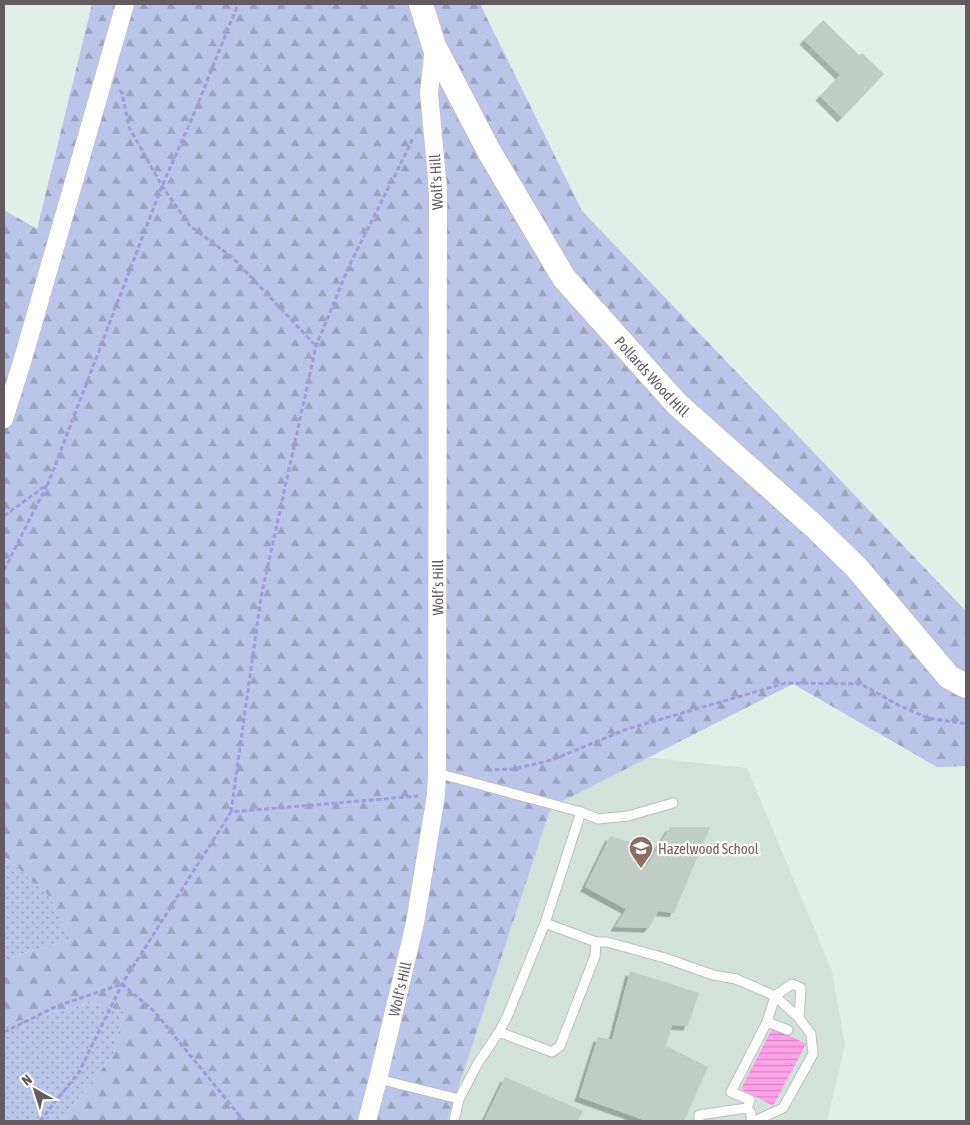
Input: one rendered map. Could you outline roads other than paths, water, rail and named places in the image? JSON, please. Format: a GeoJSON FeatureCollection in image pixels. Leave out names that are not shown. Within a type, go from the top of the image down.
{"type":"FeatureCollection","features":[{"type":"Feature","properties":{"kind":"street"},"geometry":{"type":"LineString","coordinates":[[4,419],[125,4]]}},
{"type":"Feature","properties":{"kind":"street","name":"Pollards Wood Hill"},"geometry":{"type":"LineString","coordinates":[[421,4],[434,46],[490,153],[564,278],[677,404],[857,568],[949,677],[966,686]]}},
{"type":"Feature","properties":{"kind":"street","name":"Wolf's Hill"},"geometry":{"type":"LineString","coordinates":[[366,1121],[378,1079],[414,923],[438,774],[438,189],[429,92],[434,46]]}},
{"type":"Feature","properties":{"kind":"lane"},"geometry":{"type":"LineString","coordinates":[[438,774],[581,812],[598,819],[628,816],[673,804]]}},
{"type":"Feature","properties":{"kind":"lane"},"geometry":{"type":"LineString","coordinates":[[454,1121],[459,1100],[478,1063],[507,1017],[545,923],[581,812]]}},
{"type":"Feature","properties":{"kind":"lane"},"geometry":{"type":"LineString","coordinates":[[545,923],[596,942],[607,942],[713,974],[736,979],[775,996],[799,1018],[811,1034],[813,1054],[783,1108],[755,1121]]}},
{"type":"Feature","properties":{"kind":"lane"},"geometry":{"type":"LineString","coordinates":[[499,1032],[552,1052],[560,1046],[595,956],[596,942]]}},
{"type":"Feature","properties":{"kind":"lane"},"geometry":{"type":"LineString","coordinates":[[747,1108],[750,1100],[731,1092],[767,1022],[775,996],[792,984],[801,988],[799,1018]]}},
{"type":"Feature","properties":{"kind":"lane"},"geometry":{"type":"LineString","coordinates":[[767,1022],[788,1030]]}},
{"type":"Feature","properties":{"kind":"lane"},"geometry":{"type":"LineString","coordinates":[[378,1079],[459,1100]]}},
{"type":"Feature","properties":{"kind":"lane"},"geometry":{"type":"LineString","coordinates":[[699,1121],[699,1115],[747,1108]]}},
{"type":"Feature","properties":{"kind":"lane"},"geometry":{"type":"LineString","coordinates":[[747,1108],[751,1113],[751,1121]]}},
{"type":"Feature","properties":{"kind":"place","name":"Hazelwood School"},"geometry":{"type":"Point","coordinates":[641,869]}}]}
